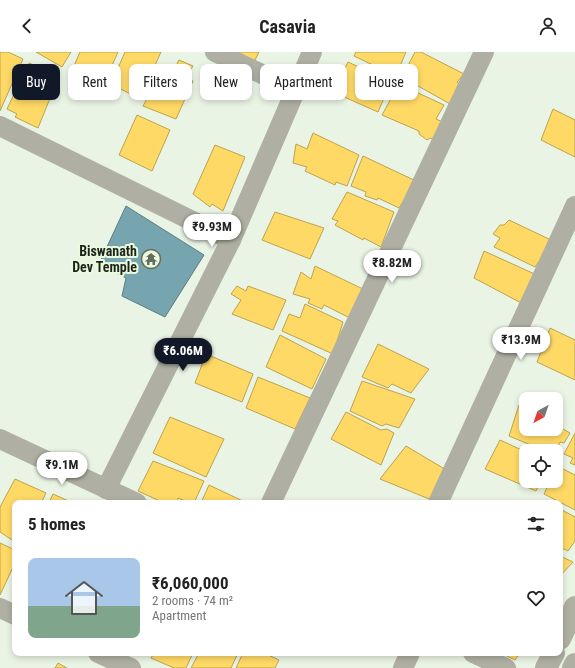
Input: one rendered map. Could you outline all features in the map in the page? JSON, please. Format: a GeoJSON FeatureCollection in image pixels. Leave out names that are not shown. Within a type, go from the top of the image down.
{"type":"FeatureCollection","features":[{"type":"Feature","properties":{"kind":"street"},"geometry":{"type":"LineString","coordinates":[[215,52],[260,73]]}},
{"type":"Feature","properties":{"kind":"street"},"geometry":{"type":"LineString","coordinates":[[307,64],[312,52]]}},
{"type":"Feature","properties":{"kind":"street"},"geometry":{"type":"LineString","coordinates":[[272,500],[484,52]]}},
{"type":"Feature","properties":{"kind":"street"},"geometry":{"type":"LineString","coordinates":[[106,489],[231,240],[292,100]]}},
{"type":"Feature","properties":{"kind":"street"},"geometry":{"type":"LineString","coordinates":[[0,126],[231,240]]}},
{"type":"Feature","properties":{"kind":"street"},"geometry":{"type":"LineString","coordinates":[[439,500],[575,206]]}},
{"type":"Feature","properties":{"kind":"street"},"geometry":{"type":"LineString","coordinates":[[0,439],[130,500]]}},
{"type":"Feature","properties":{"kind":"street"},"geometry":{"type":"LineString","coordinates":[[563,633],[575,607]]}},
{"type":"Feature","properties":{"kind":"street"},"geometry":{"type":"LineString","coordinates":[[0,608],[12,614]]}},
{"type":"Feature","properties":{"kind":"street"},"geometry":{"type":"LineString","coordinates":[[105,656],[131,668]]}},
{"type":"Feature","properties":{"kind":"street"},"geometry":{"type":"LineString","coordinates":[[403,668],[409,656]]}},
{"type":"Feature","properties":{"kind":"street"},"geometry":{"type":"LineString","coordinates":[[480,656],[506,668]]}},
{"type":"Feature","properties":{"kind":"street"},"geometry":{"type":"LineString","coordinates":[[546,668],[552,656]]}},
{"type":"Feature","properties":{"kind":"street"},"geometry":{"type":"LineString","coordinates":[[573,668],[575,664]]}},
{"type":"Feature","properties":{"kind":"building: Homes"},"geometry":{"type":"Polygon","coordinates":[[[0,52],[8,52],[23,59],[21,64],[12,64],[12,84],[0,111],[0,52]]]}},
{"type":"Feature","properties":{"kind":"building: Homes"},"geometry":{"type":"Polygon","coordinates":[[[36,52],[71,52],[62,67],[60,64],[57,64],[36,52]]]}},
{"type":"Feature","properties":{"kind":"building: Homes"},"geometry":{"type":"Polygon","coordinates":[[[80,52],[118,52],[113,64],[75,64],[80,52]]]}},
{"type":"Feature","properties":{"kind":"building: Homes"},"geometry":{"type":"Polygon","coordinates":[[[125,52],[161,52],[156,64],[129,64],[129,93],[121,89],[121,64],[120,64],[125,52]]]}},
{"type":"Feature","properties":{"kind":"building: Homes"},"geometry":{"type":"Polygon","coordinates":[[[223,52],[259,52],[252,66],[252,64],[248,64],[223,52]]]}},
{"type":"Feature","properties":{"kind":"building: Homes"},"geometry":{"type":"Polygon","coordinates":[[[356,52],[406,52],[401,64],[371,64],[354,56],[356,52]]]}},
{"type":"Feature","properties":{"kind":"building: Homes"},"geometry":{"type":"Polygon","coordinates":[[[415,52],[421,52],[464,74],[457,82],[463,86],[452,105],[418,86],[418,64],[409,64],[415,52]]]}},
{"type":"Feature","properties":{"kind":"building: Homes"},"geometry":{"type":"Polygon","coordinates":[[[179,60],[188,64],[177,64],[179,60]]]}},
{"type":"Feature","properties":{"kind":"building: Homes"},"geometry":{"type":"Polygon","coordinates":[[[348,62],[355,65],[355,100],[383,100],[378,112],[347,98],[348,62]]]}},
{"type":"Feature","properties":{"kind":"building: Homes"},"geometry":{"type":"Polygon","coordinates":[[[418,93],[444,105],[436,119],[445,123],[436,140],[430,138],[427,140],[419,134],[419,131],[382,115],[390,100],[418,100],[418,93]]]}},
{"type":"Feature","properties":{"kind":"building: Homes"},"geometry":{"type":"Polygon","coordinates":[[[12,99],[12,100],[49,100],[38,128],[15,117],[17,114],[7,109],[12,99]]]}},
{"type":"Feature","properties":{"kind":"building: Homes"},"geometry":{"type":"Polygon","coordinates":[[[146,100],[184,100],[176,119],[143,106],[146,100]]]}},
{"type":"Feature","properties":{"kind":"building: Homes"},"geometry":{"type":"Polygon","coordinates":[[[553,109],[575,120],[575,157],[541,140],[553,109]]]}},
{"type":"Feature","properties":{"kind":"building: Homes"},"geometry":{"type":"Polygon","coordinates":[[[137,115],[170,130],[152,171],[119,155],[137,115]]]}},
{"type":"Feature","properties":{"kind":"building: Homes"},"geometry":{"type":"Polygon","coordinates":[[[313,133],[359,155],[347,186],[336,182],[335,185],[305,171],[307,167],[293,163],[296,144],[307,149],[313,133]]]}},
{"type":"Feature","properties":{"kind":"building: Homes"},"geometry":{"type":"Polygon","coordinates":[[[215,145],[245,157],[223,211],[212,204],[210,207],[193,194],[215,145]]]}},
{"type":"Feature","properties":{"kind":"building: Homes"},"geometry":{"type":"Polygon","coordinates":[[[363,156],[416,181],[399,208],[378,198],[377,200],[365,196],[366,192],[351,186],[363,156]]]}},
{"type":"Feature","properties":{"kind":"building: Homes"},"geometry":{"type":"Polygon","coordinates":[[[347,192],[394,212],[381,247],[364,238],[363,240],[335,225],[338,221],[332,219],[347,192]]]}},
{"type":"Feature","properties":{"kind":"building: Homes"},"geometry":{"type":"Polygon","coordinates":[[[275,212],[324,228],[310,259],[262,240],[275,212]]]}},
{"type":"Feature","properties":{"kind":"building: Homes"},"geometry":{"type":"Polygon","coordinates":[[[509,220],[553,241],[535,267],[494,247],[500,238],[493,234],[500,225],[504,225],[509,220]]]}},
{"type":"Feature","properties":{"kind":"building: Homes"},"geometry":{"type":"Polygon","coordinates":[[[484,251],[539,276],[525,305],[474,278],[484,251]]]}},
{"type":"Feature","properties":{"kind":"building: Homes"},"geometry":{"type":"Polygon","coordinates":[[[315,266],[365,290],[350,318],[324,305],[322,309],[308,303],[310,299],[293,294],[301,272],[311,279],[315,266]]]}},
{"type":"Feature","properties":{"kind":"building: Homes"},"geometry":{"type":"Polygon","coordinates":[[[237,286],[246,291],[248,286],[286,300],[273,330],[232,314],[241,300],[231,294],[237,286]]]}},
{"type":"Feature","properties":{"kind":"building: Homes"},"geometry":{"type":"Polygon","coordinates":[[[305,304],[343,322],[333,354],[282,331],[289,314],[300,318],[305,304]]]}},
{"type":"Feature","properties":{"kind":"building: Homes"},"geometry":{"type":"Polygon","coordinates":[[[550,328],[575,340],[575,380],[537,362],[550,328]]]}},
{"type":"Feature","properties":{"kind":"building: Homes"},"geometry":{"type":"Polygon","coordinates":[[[280,335],[326,359],[312,389],[266,367],[280,335]]]}},
{"type":"Feature","properties":{"kind":"building: Homes"},"geometry":{"type":"Polygon","coordinates":[[[378,344],[429,369],[411,393],[392,384],[388,388],[362,377],[378,344]]]}},
{"type":"Feature","properties":{"kind":"building: Homes"},"geometry":{"type":"Polygon","coordinates":[[[206,354],[253,374],[242,402],[195,383],[206,354]]]}},
{"type":"Feature","properties":{"kind":"building: Homes"},"geometry":{"type":"Polygon","coordinates":[[[258,377],[310,398],[295,429],[246,408],[258,377]]]}},
{"type":"Feature","properties":{"kind":"building: Homes"},"geometry":{"type":"Polygon","coordinates":[[[362,381],[415,399],[399,428],[386,424],[382,426],[350,411],[362,381]]]}},
{"type":"Feature","properties":{"kind":"building: Homes"},"geometry":{"type":"Polygon","coordinates":[[[519,405],[519,436],[563,436],[563,429],[570,433],[564,443],[560,442],[559,444],[528,444],[509,436],[519,405]]]}},
{"type":"Feature","properties":{"kind":"building: Homes"},"geometry":{"type":"Polygon","coordinates":[[[346,412],[381,430],[387,429],[394,433],[381,465],[331,439],[346,412]]]}},
{"type":"Feature","properties":{"kind":"building: Homes"},"geometry":{"type":"Polygon","coordinates":[[[170,417],[224,439],[206,477],[153,453],[170,417]]]}},
{"type":"Feature","properties":{"kind":"building: Homes"},"geometry":{"type":"Polygon","coordinates":[[[575,433],[575,465],[570,463],[573,458],[564,454],[575,433]]]}},
{"type":"Feature","properties":{"kind":"building: Homes"},"geometry":{"type":"Polygon","coordinates":[[[500,440],[519,449],[519,484],[485,469],[500,440]]]}},
{"type":"Feature","properties":{"kind":"building: Homes"},"geometry":{"type":"Polygon","coordinates":[[[406,446],[448,471],[434,500],[380,479],[406,446]]]}},
{"type":"Feature","properties":{"kind":"building: Homes"},"geometry":{"type":"Polygon","coordinates":[[[153,461],[204,481],[195,500],[183,500],[178,498],[178,500],[158,500],[138,491],[153,461]]]}},
{"type":"Feature","properties":{"kind":"building: Homes"},"geometry":{"type":"Polygon","coordinates":[[[563,469],[575,475],[575,510],[563,504],[563,500],[556,500],[544,494],[547,488],[563,488],[563,469]]]}},
{"type":"Feature","properties":{"kind":"building: Homes"},"geometry":{"type":"Polygon","coordinates":[[[15,479],[46,493],[42,500],[12,500],[12,540],[0,532],[0,507],[15,479]]]}},
{"type":"Feature","properties":{"kind":"building: Homes"},"geometry":{"type":"Polygon","coordinates":[[[209,485],[241,500],[202,500],[209,485]]]}},
{"type":"Feature","properties":{"kind":"building: Homes"},"geometry":{"type":"Polygon","coordinates":[[[529,488],[538,488],[536,491],[529,488]]]}},
{"type":"Feature","properties":{"kind":"building: Homes"},"geometry":{"type":"Polygon","coordinates":[[[53,494],[66,500],[50,500],[53,494]]]}},
{"type":"Feature","properties":{"kind":"building: Homes"},"geometry":{"type":"Polygon","coordinates":[[[563,511],[575,517],[575,541],[568,551],[563,548],[563,511]]]}},
{"type":"Feature","properties":{"kind":"building: Homes"},"geometry":{"type":"Polygon","coordinates":[[[0,543],[12,549],[12,569],[0,595],[0,543]]]}},
{"type":"Feature","properties":{"kind":"building: Homes"},"geometry":{"type":"Polygon","coordinates":[[[563,557],[573,562],[563,573],[563,557]]]}},
{"type":"Feature","properties":{"kind":"building: Homes"},"geometry":{"type":"Polygon","coordinates":[[[152,656],[192,656],[186,668],[174,668],[151,658],[152,656]]]}},
{"type":"Feature","properties":{"kind":"building: Homes"},"geometry":{"type":"Polygon","coordinates":[[[197,656],[237,656],[231,668],[191,668],[197,656]]]}},
{"type":"Feature","properties":{"kind":"building: Homes"},"geometry":{"type":"Polygon","coordinates":[[[242,656],[270,656],[279,660],[275,668],[236,668],[242,656]]]}},
{"type":"Feature","properties":{"kind":"building: Homes"},"geometry":{"type":"Polygon","coordinates":[[[507,656],[518,656],[515,660],[507,656]]]}},
{"type":"Feature","properties":{"kind":"building: Homes"},"geometry":{"type":"Polygon","coordinates":[[[58,663],[67,668],[55,668],[58,663]]]}},
{"type":"Feature","properties":{"kind":"building: Public","name":"Biswanath Dev Temple"},"geometry":{"type":"Polygon","coordinates":[[[126,206],[204,255],[165,317],[122,296],[126,278],[99,264],[126,206]]]}},
{"type":"Feature","properties":{"kind":"place","name":"Biswanath Dev Temple"},"geometry":{"type":"Point","coordinates":[151,259]}}]}
